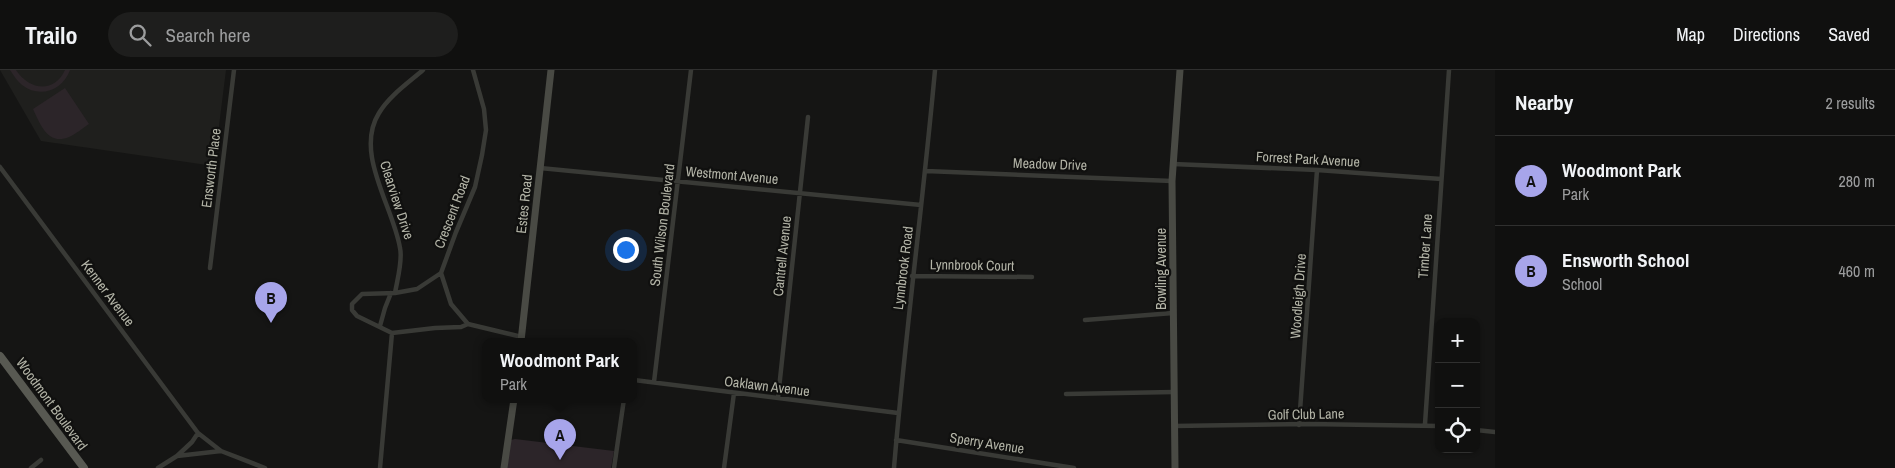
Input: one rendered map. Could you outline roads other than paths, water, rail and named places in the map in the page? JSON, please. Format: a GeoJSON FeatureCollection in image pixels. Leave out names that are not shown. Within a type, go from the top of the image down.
{"type":"FeatureCollection","features":[{"type":"Feature","properties":{"kind":"main road","name":"Woodmont Boulevard"},"geometry":{"type":"LineString","coordinates":[[0,356],[84,468]]}},
{"type":"Feature","properties":{"kind":"street","name":"Ensworth Place"},"geometry":{"type":"LineString","coordinates":[[210,268],[234,70]]}},
{"type":"Feature","properties":{"kind":"street","name":"Clearview Drive"},"geometry":{"type":"LineString","coordinates":[[380,326],[385,308],[393,293],[401,250],[394,221],[370,156],[372,129],[380,112],[423,70]]}},
{"type":"Feature","properties":{"kind":"street","name":"Crescent Road"},"geometry":{"type":"LineString","coordinates":[[440,273],[476,187],[482,155],[486,130],[484,109],[473,70]]}},
{"type":"Feature","properties":{"kind":"street","name":"Estes Road"},"geometry":{"type":"LineString","coordinates":[[521,338],[551,70]]}},
{"type":"Feature","properties":{"kind":"street","name":"South Wilson Boulevard"},"geometry":{"type":"LineString","coordinates":[[654,382],[691,70]]}},
{"type":"Feature","properties":{"kind":"street","name":"Lynnbrook Road"},"geometry":{"type":"LineString","coordinates":[[894,468],[912,276],[926,171],[935,70]]}},
{"type":"Feature","properties":{"kind":"street","name":"Bowling Avenue"},"geometry":{"type":"LineString","coordinates":[[1175,468],[1172,180],[1180,70]]}},
{"type":"Feature","properties":{"kind":"street","name":"Timber Lane"},"geometry":{"type":"LineString","coordinates":[[1424,424],[1449,70]]}},
{"type":"Feature","properties":{"kind":"street","name":"Cantrell Avenue"},"geometry":{"type":"LineString","coordinates":[[778,398],[808,116]]}},
{"type":"Feature","properties":{"kind":"street","name":"Forrest Park Avenue"},"geometry":{"type":"LineString","coordinates":[[1173,164],[1317,170],[1442,179]]}},
{"type":"Feature","properties":{"kind":"street","name":"Kenner Avenue"},"geometry":{"type":"LineString","coordinates":[[0,167],[198,433],[221,451]]}},
{"type":"Feature","properties":{"kind":"street","name":"Westmont Avenue"},"geometry":{"type":"LineString","coordinates":[[540,168],[922,205]]}},
{"type":"Feature","properties":{"kind":"street","name":"Woodleigh Drive"},"geometry":{"type":"LineString","coordinates":[[1300,425],[1317,170]]}},
{"type":"Feature","properties":{"kind":"street","name":"Meadow Drive"},"geometry":{"type":"LineString","coordinates":[[926,171],[1172,180]]}},
{"type":"Feature","properties":{"kind":"street"},"geometry":{"type":"LineString","coordinates":[[468,324],[461,327],[392,333],[357,316],[352,310],[352,304],[362,294],[393,293],[417,289],[440,273],[451,304],[468,324],[517,338]]}},
{"type":"Feature","properties":{"kind":"street","name":"Lynnbrook Court"},"geometry":{"type":"LineString","coordinates":[[912,276],[1032,277]]}},
{"type":"Feature","properties":{"kind":"street"},"geometry":{"type":"LineString","coordinates":[[1085,320],[1173,312]]}},
{"type":"Feature","properties":{"kind":"street"},"geometry":{"type":"LineString","coordinates":[[380,468],[392,333]]}},
{"type":"Feature","properties":{"kind":"street","name":"Oaklawn Avenue"},"geometry":{"type":"LineString","coordinates":[[637,380],[898,414]]}},
{"type":"Feature","properties":{"kind":"street"},"geometry":{"type":"LineString","coordinates":[[724,468],[734,392]]}},
{"type":"Feature","properties":{"kind":"street"},"geometry":{"type":"LineString","coordinates":[[1066,394],[1174,392]]}},
{"type":"Feature","properties":{"kind":"street"},"geometry":{"type":"LineString","coordinates":[[504,468],[513,403]]}},
{"type":"Feature","properties":{"kind":"street"},"geometry":{"type":"LineString","coordinates":[[614,468],[623,403]]}},
{"type":"Feature","properties":{"kind":"street","name":"Golf Club Lane"},"geometry":{"type":"LineString","coordinates":[[1174,426],[1435,425]]}},
{"type":"Feature","properties":{"kind":"street"},"geometry":{"type":"LineString","coordinates":[[1480,430],[1495,432]]}},
{"type":"Feature","properties":{"kind":"street"},"geometry":{"type":"LineString","coordinates":[[158,468],[177,456],[192,442],[198,433]]}},
{"type":"Feature","properties":{"kind":"street","name":"Sperry Avenue"},"geometry":{"type":"LineString","coordinates":[[896,440],[1074,468]]}},
{"type":"Feature","properties":{"kind":"street"},"geometry":{"type":"LineString","coordinates":[[177,456],[221,451],[265,468]]}},
{"type":"Feature","properties":{"kind":"street"},"geometry":{"type":"LineString","coordinates":[[31,468],[41,460]]}},
{"type":"Feature","properties":{"kind":"place","name":"Ensworth School"},"geometry":{"type":"Point","coordinates":[271,323]}},
{"type":"Feature","properties":{"kind":"place","name":"Woodmont Park"},"geometry":{"type":"Point","coordinates":[560,460]}}]}
